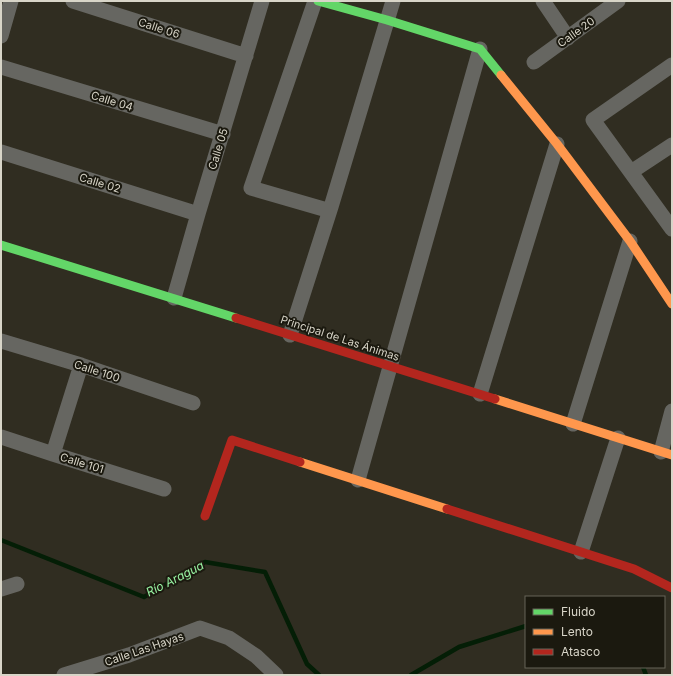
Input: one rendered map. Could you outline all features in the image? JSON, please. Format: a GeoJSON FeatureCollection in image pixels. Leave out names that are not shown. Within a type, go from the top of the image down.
{"type":"FeatureCollection","features":[{"type":"Feature","properties":{"kind":"street"},"geometry":{"type":"LineString","coordinates":[[1,36],[11,1]]}},
{"type":"Feature","properties":{"kind":"street","name":"Calle 06"},"geometry":{"type":"LineString","coordinates":[[73,1],[246,56]]}},
{"type":"Feature","properties":{"kind":"street","name":"Calle 05"},"geometry":{"type":"LineString","coordinates":[[174,298],[262,1]]}},
{"type":"Feature","properties":{"kind":"street"},"geometry":{"type":"LineString","coordinates":[[315,1],[251,188],[327,210],[331,207]]}},
{"type":"Feature","properties":{"kind":"street"},"geometry":{"type":"LineString","coordinates":[[318,1],[387,20],[480,49],[557,144],[630,241],[672,304]]}},
{"type":"Feature","properties":{"kind":"street"},"geometry":{"type":"LineString","coordinates":[[290,335],[331,207],[393,1]]}},
{"type":"Feature","properties":{"kind":"street"},"geometry":{"type":"LineString","coordinates":[[543,1],[568,38]]}},
{"type":"Feature","properties":{"kind":"street","name":"Calle 20"},"geometry":{"type":"LineString","coordinates":[[534,62],[618,1]]}},
{"type":"Feature","properties":{"kind":"street"},"geometry":{"type":"LineString","coordinates":[[358,480],[480,49]]}},
{"type":"Feature","properties":{"kind":"street"},"geometry":{"type":"LineString","coordinates":[[672,65],[593,120],[672,229]]}},
{"type":"Feature","properties":{"kind":"street","name":"Calle 04"},"geometry":{"type":"LineString","coordinates":[[1,67],[223,134]]}},
{"type":"Feature","properties":{"kind":"street"},"geometry":{"type":"LineString","coordinates":[[480,394],[557,144]]}},
{"type":"Feature","properties":{"kind":"street"},"geometry":{"type":"LineString","coordinates":[[631,172],[672,145]]}},
{"type":"Feature","properties":{"kind":"street","name":"Calle 02"},"geometry":{"type":"LineString","coordinates":[[1,152],[198,214]]}},
{"type":"Feature","properties":{"kind":"street"},"geometry":{"type":"LineString","coordinates":[[573,424],[630,241]]}},
{"type":"Feature","properties":{"kind":"street","name":"Principal de Las Ánimas"},"geometry":{"type":"LineString","coordinates":[[1,245],[480,394],[667,454]]}},
{"type":"Feature","properties":{"kind":"street","name":"Calle 100"},"geometry":{"type":"LineString","coordinates":[[1,341],[81,365],[193,403]]}},
{"type":"Feature","properties":{"kind":"street"},"geometry":{"type":"LineString","coordinates":[[53,454],[81,365]]}},
{"type":"Feature","properties":{"kind":"street"},"geometry":{"type":"LineString","coordinates":[[667,454],[672,411]]}},
{"type":"Feature","properties":{"kind":"street","name":"Calle 101"},"geometry":{"type":"LineString","coordinates":[[1,437],[164,489]]}},
{"type":"Feature","properties":{"kind":"street"},"geometry":{"type":"LineString","coordinates":[[581,552],[618,438]]}},
{"type":"Feature","properties":{"kind":"street"},"geometry":{"type":"LineString","coordinates":[[205,516],[232,440],[581,552],[634,570],[672,588]]}},
{"type":"Feature","properties":{"kind":"street"},"geometry":{"type":"LineString","coordinates":[[1,588],[17,584]]}},
{"type":"Feature","properties":{"kind":"street","name":"Calle Las Hayas"},"geometry":{"type":"LineString","coordinates":[[64,675],[129,655],[200,628],[229,638],[256,656],[276,675]]}},
{"type":"Feature","properties":{"kind":"waterway","name":"Río Aragua"},"geometry":{"type":"LineString","coordinates":[[1,540],[144,597],[205,562],[265,572],[307,664],[319,675]]}},
{"type":"Feature","properties":{"kind":"waterway","name":"Río Aragua"},"geometry":{"type":"LineString","coordinates":[[411,675],[459,647],[525,626]]}},
{"type":"Feature","properties":{"kind":"waterway","name":"Río Aragua"},"geometry":{"type":"LineString","coordinates":[[643,668],[646,675]]}},
{"type":"Feature","properties":{"kind":"traffic: fast"},"geometry":{"type":"LineString","coordinates":[[318,1],[387,20],[480,49],[501,75]]}},
{"type":"Feature","properties":{"kind":"traffic: fast"},"geometry":{"type":"LineString","coordinates":[[1,245],[236,318]]}},
{"type":"Feature","properties":{"kind":"traffic: slow"},"geometry":{"type":"LineString","coordinates":[[501,75],[557,144],[630,241],[672,304]]}},
{"type":"Feature","properties":{"kind":"traffic: slow"},"geometry":{"type":"LineString","coordinates":[[495,399],[672,455]]}},
{"type":"Feature","properties":{"kind":"traffic: slow"},"geometry":{"type":"LineString","coordinates":[[300,462],[447,509]]}},
{"type":"Feature","properties":{"kind":"traffic: jam"},"geometry":{"type":"LineString","coordinates":[[236,318],[495,399]]}},
{"type":"Feature","properties":{"kind":"traffic: jam"},"geometry":{"type":"LineString","coordinates":[[205,516],[232,440],[300,462]]}},
{"type":"Feature","properties":{"kind":"traffic: jam"},"geometry":{"type":"LineString","coordinates":[[447,509],[634,569],[672,588]]}}]}
